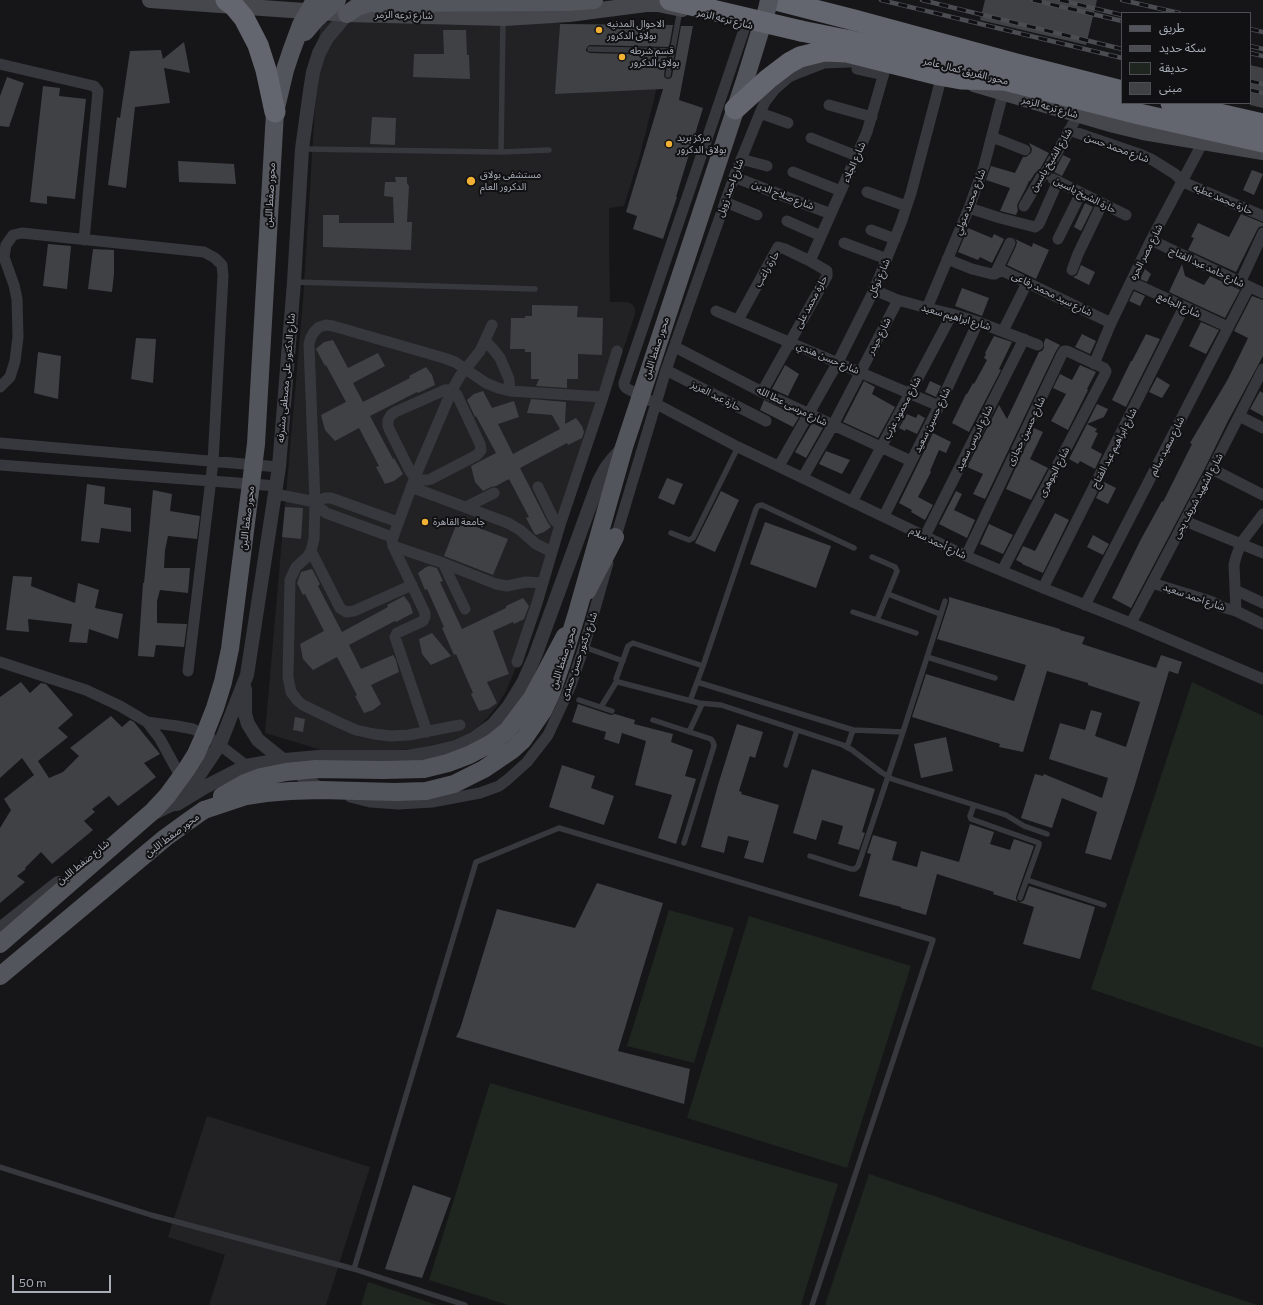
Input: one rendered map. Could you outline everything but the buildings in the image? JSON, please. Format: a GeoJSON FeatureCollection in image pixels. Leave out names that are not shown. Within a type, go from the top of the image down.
{"type":"FeatureCollection","features":[{"type":"Feature","properties":{"kind":"highway"},"geometry":{"type":"LineString","coordinates":[[226,0],[234,6],[244,18],[258,45],[266,70],[275,112]]}},
{"type":"Feature","properties":{"kind":"highway","name":"محور الفريق كمال عامر"},"geometry":{"type":"LineString","coordinates":[[771,2],[854,20],[1121,91]]}},
{"type":"Feature","properties":{"kind":"highway","name":"محور الفريق كمال عامر"},"geometry":{"type":"LineString","coordinates":[[675,4],[846,40],[1002,87],[1139,114],[1263,142]]}},
{"type":"Feature","properties":{"kind":"highway"},"geometry":{"type":"LineString","coordinates":[[735,109],[768,79],[789,63],[800,57],[824,51],[847,52],[939,76],[1002,87]]}},
{"type":"Feature","properties":{"kind":"highway"},"geometry":{"type":"LineString","coordinates":[[1175,104],[1263,124]]}},
{"type":"Feature","properties":{"kind":"main road","name":"شارع ترعه الزمر"},"geometry":{"type":"LineString","coordinates":[[150,0],[347,14],[504,18],[569,14],[646,4],[675,4],[698,12],[717,11],[746,24],[886,67],[942,75],[1002,87],[1078,115],[1143,132],[1263,152]]}},
{"type":"Feature","properties":{"kind":"main road","name":"محور صفط اللبن"},"geometry":{"type":"LineString","coordinates":[[0,944],[153,811],[167,796],[193,759],[215,708],[223,682],[230,649],[256,444],[275,112],[290,52],[299,30],[315,0]]}},
{"type":"Feature","properties":{"kind":"main road","name":"محور صفط اللبن"},"geometry":{"type":"LineString","coordinates":[[290,52],[316,19],[337,0]]}},
{"type":"Feature","properties":{"kind":"main road"},"geometry":{"type":"LineString","coordinates":[[347,14],[362,4],[385,2],[559,2],[594,0]]}},
{"type":"Feature","properties":{"kind":"main road","name":"محور صفط اللبن"},"geometry":{"type":"LineString","coordinates":[[0,976],[165,838],[204,810],[246,796],[290,791],[426,791],[454,784],[484,769],[512,750],[523,740],[543,711],[551,694],[577,613],[624,447],[771,2]]}},
{"type":"Feature","properties":{"kind":"main road"},"geometry":{"type":"LineString","coordinates":[[204,810],[224,794],[243,784],[286,772],[316,769],[424,769],[455,761],[492,743],[508,730],[532,698],[615,537]]}},
{"type":"Feature","properties":{"kind":"street","name":"شارع الدكتور على مصطفى مشرفه"},"geometry":{"type":"LineString","coordinates":[[220,744],[247,675],[276,490],[294,282],[302,149],[313,72],[319,53],[328,38],[347,14]]}},
{"type":"Feature","properties":{"kind":"street","name":"شارع أحمد سلام"},"geometry":{"type":"LineString","coordinates":[[746,24],[624,383],[626,388],[738,447],[966,556],[1263,678]]}},
{"type":"Feature","properties":{"kind":"street","name":"شارع احمد زويل"},"geometry":{"type":"LineString","coordinates":[[655,403],[734,177],[760,112],[770,96],[781,84],[798,73],[824,63],[860,62],[886,67]]}},
{"type":"Feature","properties":{"kind":"street"},"geometry":{"type":"LineString","coordinates":[[0,64],[94,86],[98,91],[84,240]]}},
{"type":"Feature","properties":{"kind":"street"},"geometry":{"type":"LineString","coordinates":[[857,69],[886,67]]}},
{"type":"Feature","properties":{"kind":"street","name":"شارع الجلاء"},"geometry":{"type":"LineString","coordinates":[[810,261],[868,132],[886,67]]}},
{"type":"Feature","properties":{"kind":"street","name":"شارع توكل"},"geometry":{"type":"LineString","coordinates":[[779,466],[838,362],[874,290],[887,259],[906,206],[942,75]]}},
{"type":"Feature","properties":{"kind":"street","name":"شارع محمد متولي"},"geometry":{"type":"LineString","coordinates":[[927,308],[969,208],[984,166],[992,137],[1002,87]]}},
{"type":"Feature","properties":{"kind":"street"},"geometry":{"type":"LineString","coordinates":[[829,105],[872,117]]}},
{"type":"Feature","properties":{"kind":"street"},"geometry":{"type":"LineString","coordinates":[[760,112],[788,123]]}},
{"type":"Feature","properties":{"kind":"street","name":"شارع الشيخ ياسين"},"geometry":{"type":"LineString","coordinates":[[1024,206],[1078,115]]}},
{"type":"Feature","properties":{"kind":"street","name":"شارع محمد حسن"},"geometry":{"type":"LineString","coordinates":[[1069,130],[1151,159],[1175,174],[1183,182]]}},
{"type":"Feature","properties":{"kind":"street"},"geometry":{"type":"LineString","coordinates":[[992,137],[1025,150]]}},
{"type":"Feature","properties":{"kind":"street"},"geometry":{"type":"LineString","coordinates":[[811,138],[857,156]]}},
{"type":"Feature","properties":{"kind":"street","name":"شارع مصر الحره"},"geometry":{"type":"LineString","coordinates":[[1094,364],[1111,323],[1151,240],[1203,142]]}},
{"type":"Feature","properties":{"kind":"street"},"geometry":{"type":"LineString","coordinates":[[741,159],[767,166]]}},
{"type":"Feature","properties":{"kind":"street"},"geometry":{"type":"LineString","coordinates":[[793,172],[841,191]]}},
{"type":"Feature","properties":{"kind":"street","name":"حارة الشيخ ياسين"},"geometry":{"type":"LineString","coordinates":[[1044,174],[1126,215]]}},
{"type":"Feature","properties":{"kind":"street","name":"شارع صلاح الدين"},"geometry":{"type":"LineString","coordinates":[[734,177],[831,214]]}},
{"type":"Feature","properties":{"kind":"street"},"geometry":{"type":"LineString","coordinates":[[969,208],[1033,227],[1039,224],[1058,181]]}},
{"type":"Feature","properties":{"kind":"street","name":"حارة محمد عطيه"},"geometry":{"type":"LineString","coordinates":[[1183,182],[1263,216]]}},
{"type":"Feature","properties":{"kind":"street"},"geometry":{"type":"LineString","coordinates":[[867,192],[906,206]]}},
{"type":"Feature","properties":{"kind":"street"},"geometry":{"type":"LineString","coordinates":[[1058,239],[1081,193]]}},
{"type":"Feature","properties":{"kind":"street"},"geometry":{"type":"LineString","coordinates":[[725,202],[758,216]]}},
{"type":"Feature","properties":{"kind":"street"},"geometry":{"type":"LineString","coordinates":[[1072,270],[1102,204]]}},
{"type":"Feature","properties":{"kind":"street"},"geometry":{"type":"LineString","coordinates":[[787,221],[821,236]]}},
{"type":"Feature","properties":{"kind":"street"},"geometry":{"type":"LineString","coordinates":[[871,230],[895,239]]}},
{"type":"Feature","properties":{"kind":"street"},"geometry":{"type":"LineString","coordinates":[[0,387],[10,377],[15,361],[18,338],[17,299],[4,257],[6,245],[13,235],[22,233],[204,252],[215,258],[222,265],[223,276],[214,462],[188,671]]}},
{"type":"Feature","properties":{"kind":"street","name":"شارع سعيد سالم"},"geometry":{"type":"LineString","coordinates":[[1085,605],[1228,327],[1245,285],[1263,233]]}},
{"type":"Feature","properties":{"kind":"street","name":"شارع حامد عبد الفتاح"},"geometry":{"type":"LineString","coordinates":[[1151,240],[1263,293]]}},
{"type":"Feature","properties":{"kind":"street"},"geometry":{"type":"LineString","coordinates":[[844,243],[887,259]]}},
{"type":"Feature","properties":{"kind":"street"},"geometry":{"type":"LineString","coordinates":[[994,274],[1010,243]]}},
{"type":"Feature","properties":{"kind":"street","name":"حارة راغب"},"geometry":{"type":"LineString","coordinates":[[738,320],[778,247],[781,247],[810,261]]}},
{"type":"Feature","properties":{"kind":"street","name":"شارع سيد محمد رفاعى"},"geometry":{"type":"LineString","coordinates":[[948,259],[972,269],[994,274],[1003,271],[1111,323]]}},
{"type":"Feature","properties":{"kind":"street","name":"حارة محمد على"},"geometry":{"type":"LineString","coordinates":[[762,392],[828,274],[826,270],[810,261]]}},
{"type":"Feature","properties":{"kind":"street","name":"شارع الجامع"},"geometry":{"type":"LineString","coordinates":[[1131,282],[1228,327]]}},
{"type":"Feature","properties":{"kind":"street"},"geometry":{"type":"LineString","coordinates":[[1003,332],[1028,283]]}},
{"type":"Feature","properties":{"kind":"street","name":"شارع ابراهيم سعيد"},"geometry":{"type":"LineString","coordinates":[[874,290],[898,300],[978,322],[1038,345]]}},
{"type":"Feature","properties":{"kind":"street","name":"شارع حيدر"},"geometry":{"type":"LineString","coordinates":[[803,478],[862,372],[898,300]]}},
{"type":"Feature","properties":{"kind":"street","name":"شارع ابراهيم عبد الفتاح"},"geometry":{"type":"LineString","coordinates":[[1043,588],[1184,307]]}},
{"type":"Feature","properties":{"kind":"street","name":"شارع حسن هندي"},"geometry":{"type":"LineString","coordinates":[[716,311],[940,406]]}},
{"type":"Feature","properties":{"kind":"street","name":"شارع محمود عزب"},"geometry":{"type":"LineString","coordinates":[[852,502],[952,314]]}},
{"type":"Feature","properties":{"kind":"street","name":"شارع حسين سعيد"},"geometry":{"type":"LineString","coordinates":[[884,516],[940,406],[978,322]]}},
{"type":"Feature","properties":{"kind":"street"},"geometry":{"type":"LineString","coordinates":[[460,725],[409,735],[392,736],[374,734],[356,730],[340,724],[298,702],[291,692],[288,677],[290,580],[296,567],[311,551],[314,539],[315,502],[309,344],[311,337],[319,328],[326,325],[333,326],[455,362],[475,377],[486,383],[510,391],[603,397]]}},
{"type":"Feature","properties":{"kind":"street"},"geometry":{"type":"LineString","coordinates":[[427,732],[395,639],[397,633],[422,621],[425,617],[425,613],[392,542],[413,482],[452,390],[465,369],[480,351],[492,325]]}},
{"type":"Feature","properties":{"kind":"street","name":"شارع ادريس سعيد"},"geometry":{"type":"LineString","coordinates":[[925,536],[1024,339]]}},
{"type":"Feature","properties":{"kind":"street"},"geometry":{"type":"LineString","coordinates":[[485,342],[500,358],[509,379],[510,391]]}},
{"type":"Feature","properties":{"kind":"street","name":"شارع مرسى عطا الله"},"geometry":{"type":"LineString","coordinates":[[674,347],[762,392],[911,461]]}},
{"type":"Feature","properties":{"kind":"street"},"geometry":{"type":"LineString","coordinates":[[517,662],[617,351]]}},
{"type":"Feature","properties":{"kind":"street","name":"شارع حسين حجازى"},"geometry":{"type":"LineString","coordinates":[[966,556],[1064,351],[1104,368],[1106,371],[1105,374]]}},
{"type":"Feature","properties":{"kind":"street","name":"شارع الشهيد شريف يحى"},"geometry":{"type":"LineString","coordinates":[[1131,623],[1263,369]]}},
{"type":"Feature","properties":{"kind":"street","name":"حارة عبد العزيز"},"geometry":{"type":"LineString","coordinates":[[666,370],[766,421]]}},
{"type":"Feature","properties":{"kind":"street","name":"شارع الجوهرى"},"geometry":{"type":"LineString","coordinates":[[1002,571],[1105,374]]}},
{"type":"Feature","properties":{"kind":"street"},"geometry":{"type":"LineString","coordinates":[[445,390],[452,390],[457,395],[480,444],[481,450],[477,454],[431,479],[413,482],[412,474],[390,431],[388,420],[395,412],[445,390]]}},
{"type":"Feature","properties":{"kind":"street","name":"شارع دكتور حسن حمدى"},"geometry":{"type":"LineString","coordinates":[[147,722],[193,729],[220,744],[255,772],[274,779],[370,802],[399,804],[432,802],[480,793],[499,786],[527,762],[548,735],[572,684],[655,403]]}},
{"type":"Feature","properties":{"kind":"street"},"geometry":{"type":"LineString","coordinates":[[1239,416],[1263,428]]}},
{"type":"Feature","properties":{"kind":"street"},"geometry":{"type":"LineString","coordinates":[[0,443],[279,467]]}},
{"type":"Feature","properties":{"kind":"street","name":"شارع صفط اللبن"},"geometry":{"type":"LineString","coordinates":[[0,929],[121,832],[141,819],[173,804],[177,804],[205,787],[246,766],[284,760],[318,757],[407,757],[432,753],[456,747],[475,738],[493,725],[509,706],[523,683],[535,656],[599,482],[613,458],[624,447]]}},
{"type":"Feature","properties":{"kind":"street"},"geometry":{"type":"LineString","coordinates":[[0,465],[211,480],[276,490],[315,502],[326,513],[392,542],[502,586],[526,582],[542,583]]}},
{"type":"Feature","properties":{"kind":"street"},"geometry":{"type":"LineString","coordinates":[[1212,469],[1263,495]]}},
{"type":"Feature","properties":{"kind":"street"},"geometry":{"type":"LineString","coordinates":[[413,482],[466,507],[508,523],[520,530],[536,544],[552,552]]}},
{"type":"Feature","properties":{"kind":"street"},"geometry":{"type":"LineString","coordinates":[[538,487],[554,520],[560,525]]}},
{"type":"Feature","properties":{"kind":"street"},"geometry":{"type":"LineString","coordinates":[[466,507],[494,493]]}},
{"type":"Feature","properties":{"kind":"street"},"geometry":{"type":"LineString","coordinates":[[315,502],[325,498],[331,498],[398,522]]}},
{"type":"Feature","properties":{"kind":"street"},"geometry":{"type":"LineString","coordinates":[[1236,611],[1234,565],[1236,557],[1241,543],[1262,516]]}},
{"type":"Feature","properties":{"kind":"street"},"geometry":{"type":"LineString","coordinates":[[1185,521],[1263,553]]}},
{"type":"Feature","properties":{"kind":"street"},"geometry":{"type":"LineString","coordinates":[[311,551],[340,608],[346,612],[354,611],[412,584]]}},
{"type":"Feature","properties":{"kind":"street"},"geometry":{"type":"LineString","coordinates":[[443,563],[465,610]]}},
{"type":"Feature","properties":{"kind":"street","name":"شارع احمد سعيد"},"geometry":{"type":"LineString","coordinates":[[1152,583],[1196,596],[1236,611],[1263,624]]}},
{"type":"Feature","properties":{"kind":"street"},"geometry":{"type":"LineString","coordinates":[[1235,590],[1263,603]]}},
{"type":"Feature","properties":{"kind":"street","name":"شارع دكتور حسن حمدى"},"geometry":{"type":"LineString","coordinates":[[0,662],[86,690],[120,706],[147,722],[160,739],[186,788]]}},
{"type":"Feature","properties":{"kind":"street"},"geometry":{"type":"LineString","coordinates":[[247,675],[245,714],[248,724],[258,740],[320,790]]}},
{"type":"Feature","properties":{"kind":"street","name":"شارع صفط اللبن"},"geometry":{"type":"LineString","coordinates":[[173,804],[174,800],[196,778],[220,744]]}},
{"type":"Feature","properties":{"kind":"lane"},"geometry":{"type":"LineString","coordinates":[[668,75],[672,52],[675,4]]}},
{"type":"Feature","properties":{"kind":"lane"},"geometry":{"type":"LineString","coordinates":[[501,152],[504,18]]}},
{"type":"Feature","properties":{"kind":"lane"},"geometry":{"type":"LineString","coordinates":[[590,49],[672,52]]}},
{"type":"Feature","properties":{"kind":"lane"},"geometry":{"type":"LineString","coordinates":[[302,149],[501,152],[549,150]]}},
{"type":"Feature","properties":{"kind":"lane"},"geometry":{"type":"LineString","coordinates":[[294,282],[535,289]]}},
{"type":"Feature","properties":{"kind":"lane"},"geometry":{"type":"LineString","coordinates":[[671,533],[689,540],[692,538],[738,447]]}},
{"type":"Feature","properties":{"kind":"lane"},"geometry":{"type":"LineString","coordinates":[[690,701],[758,506],[762,505],[854,548]]}},
{"type":"Feature","properties":{"kind":"lane"},"geometry":{"type":"LineString","coordinates":[[872,557],[897,569],[897,573],[877,620]]}},
{"type":"Feature","properties":{"kind":"lane"},"geometry":{"type":"LineString","coordinates":[[888,594],[940,614]]}},
{"type":"Feature","properties":{"kind":"lane"},"geometry":{"type":"LineString","coordinates":[[810,856],[851,870],[856,868],[903,732],[945,601]]}},
{"type":"Feature","properties":{"kind":"lane"},"geometry":{"type":"LineString","coordinates":[[853,612],[916,633]]}},
{"type":"Feature","properties":{"kind":"lane"},"geometry":{"type":"LineString","coordinates":[[601,707],[617,681],[616,678],[628,646],[633,643],[703,666]]}},
{"type":"Feature","properties":{"kind":"lane"},"geometry":{"type":"LineString","coordinates":[[584,647],[623,661]]}},
{"type":"Feature","properties":{"kind":"lane"},"geometry":{"type":"LineString","coordinates":[[927,657],[995,678]]}},
{"type":"Feature","properties":{"kind":"lane"},"geometry":{"type":"LineString","coordinates":[[617,681],[702,704],[721,705],[847,747],[888,776],[1008,816],[1024,826],[1047,834]]}},
{"type":"Feature","properties":{"kind":"lane"},"geometry":{"type":"LineString","coordinates":[[697,682],[853,730],[903,732]]}},
{"type":"Feature","properties":{"kind":"lane"},"geometry":{"type":"LineString","coordinates":[[579,700],[612,711]]}},
{"type":"Feature","properties":{"kind":"lane"},"geometry":{"type":"LineString","coordinates":[[689,732],[702,704]]}},
{"type":"Feature","properties":{"kind":"lane"},"geometry":{"type":"LineString","coordinates":[[653,720],[711,739],[713,742],[714,746],[684,843]]}},
{"type":"Feature","properties":{"kind":"lane"},"geometry":{"type":"LineString","coordinates":[[786,765],[797,730]]}},
{"type":"Feature","properties":{"kind":"lane"},"geometry":{"type":"LineString","coordinates":[[847,747],[853,730]]}},
{"type":"Feature","properties":{"kind":"lane"},"geometry":{"type":"LineString","coordinates":[[974,805],[970,816],[971,820],[1038,843],[1039,845],[1020,898]]}},
{"type":"Feature","properties":{"kind":"lane"},"geometry":{"type":"LineString","coordinates":[[354,1269],[476,862],[559,828],[933,940],[812,1305]]}},
{"type":"Feature","properties":{"kind":"lane"},"geometry":{"type":"LineString","coordinates":[[1027,880],[1104,904]]}},
{"type":"Feature","properties":{"kind":"lane"},"geometry":{"type":"LineString","coordinates":[[0,1167],[151,1215],[354,1269],[465,1305]]}},
{"type":"Feature","properties":{"kind":"shaded area"},"geometry":{"type":"Polygon","coordinates":[[[334,20],[560,23],[556,94],[657,87],[640,155],[624,206],[609,208],[610,302],[627,302],[632,304],[635,309],[635,314],[528,639],[506,691],[488,717],[476,729],[462,737],[445,745],[427,748],[360,753],[325,751],[265,733],[303,301],[320,26],[334,20]]]}},
{"type":"Feature","properties":{"kind":"shaded area"},"geometry":{"type":"Polygon","coordinates":[[[207,1116],[370,1167],[326,1305],[209,1305],[225,1255],[168,1237],[207,1116]]]}},
{"type":"Feature","properties":{"kind":"green space"},"geometry":{"type":"Polygon","coordinates":[[[1192,682],[1263,716],[1263,1048],[1091,989],[1192,682]]]}},
{"type":"Feature","properties":{"kind":"green space"},"geometry":{"type":"Polygon","coordinates":[[[669,910],[734,928],[694,1063],[627,1046],[669,910]]]}},
{"type":"Feature","properties":{"kind":"green space"},"geometry":{"type":"Polygon","coordinates":[[[749,916],[911,966],[847,1168],[687,1118],[749,916]]]}},
{"type":"Feature","properties":{"kind":"green space"},"geometry":{"type":"Polygon","coordinates":[[[490,1083],[838,1184],[801,1305],[508,1305],[429,1280],[490,1083]]]}},
{"type":"Feature","properties":{"kind":"green space"},"geometry":{"type":"Polygon","coordinates":[[[869,1174],[1257,1305],[825,1305],[869,1174]]]}},
{"type":"Feature","properties":{"kind":"green space"},"geometry":{"type":"Polygon","coordinates":[[[368,1282],[437,1305],[361,1305],[368,1282]]]}},
{"type":"Feature","properties":{"kind":"railway"},"geometry":{"type":"LineString","coordinates":[[881,0],[1121,58]]}},
{"type":"Feature","properties":{"kind":"railway"},"geometry":{"type":"LineString","coordinates":[[922,0],[1121,49]]}},
{"type":"Feature","properties":{"kind":"railway"},"geometry":{"type":"LineString","coordinates":[[1033,0],[1121,21]]}},
{"type":"Feature","properties":{"kind":"railway"},"geometry":{"type":"LineString","coordinates":[[1060,0],[1121,15]]}},
{"type":"Feature","properties":{"kind":"railway"},"geometry":{"type":"LineString","coordinates":[[1122,0],[1175,12]]}},
{"type":"Feature","properties":{"kind":"railway"},"geometry":{"type":"LineString","coordinates":[[1251,29],[1263,32]]}},
{"type":"Feature","properties":{"kind":"railway"},"geometry":{"type":"LineString","coordinates":[[1251,46],[1263,49]]}},
{"type":"Feature","properties":{"kind":"railway"},"geometry":{"type":"LineString","coordinates":[[1251,53],[1263,56]]}},
{"type":"Feature","properties":{"kind":"railway"},"geometry":{"type":"LineString","coordinates":[[1251,81],[1263,84]]}},
{"type":"Feature","properties":{"kind":"railway"},"geometry":{"type":"LineString","coordinates":[[1251,90],[1263,93]]}},
{"type":"Feature","properties":{"kind":"place","name":"الاحوال المدنيه بولاق الدكرور"},"geometry":{"type":"Point","coordinates":[599,30]}},
{"type":"Feature","properties":{"kind":"place","name":"قسم شرطه بولاق الدكرور"},"geometry":{"type":"Point","coordinates":[622,57]}},
{"type":"Feature","properties":{"kind":"place","name":"مركز بريد بولاق الدكرور"},"geometry":{"type":"Point","coordinates":[669,144]}},
{"type":"Feature","properties":{"kind":"place","name":"مستشفى بولاق الدكرور العام"},"geometry":{"type":"Point","coordinates":[471,181]}},
{"type":"Feature","properties":{"kind":"place","name":"جامعة القاهرة"},"geometry":{"type":"Point","coordinates":[425,522]}}]}
